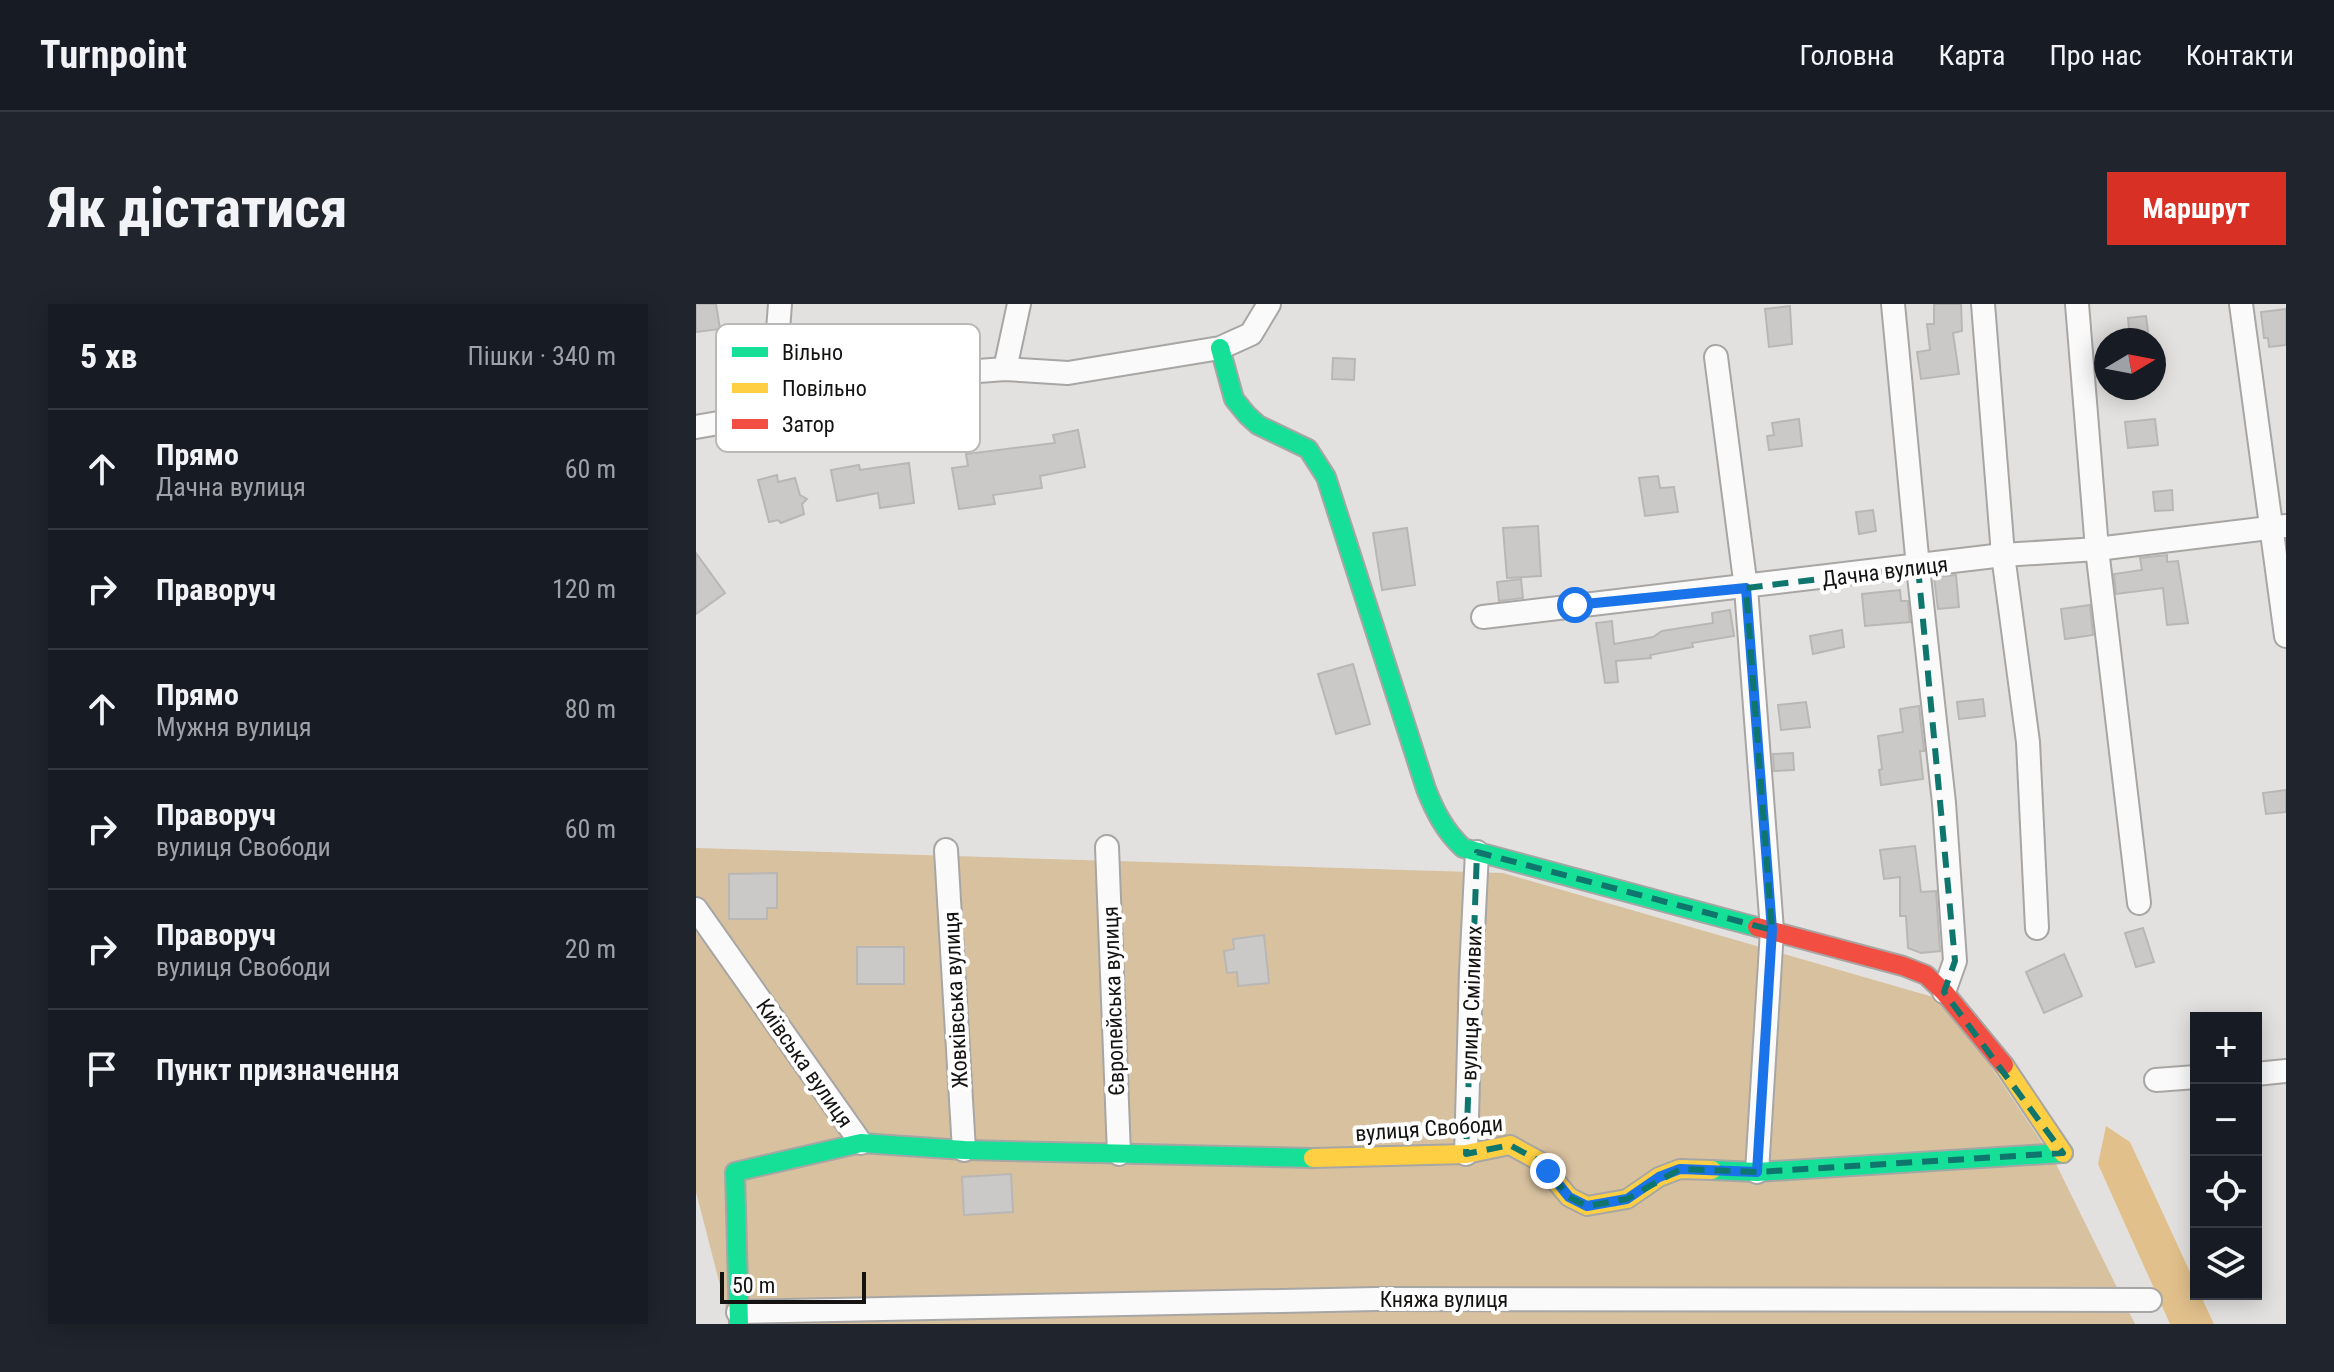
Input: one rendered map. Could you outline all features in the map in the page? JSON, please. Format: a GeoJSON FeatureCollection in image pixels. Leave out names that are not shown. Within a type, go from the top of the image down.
{"type":"FeatureCollection","features":[{"type":"Feature","properties":{"kind":"street"},"geometry":{"type":"LineString","coordinates":[[778,324],[780,304]]}},
{"type":"Feature","properties":{"kind":"street"},"geometry":{"type":"LineString","coordinates":[[1005,369],[1019,304]]}},
{"type":"Feature","properties":{"kind":"street"},"geometry":{"type":"LineString","coordinates":[[980,371],[1005,369],[1068,373],[1220,348],[1251,334],[1269,304]]}},
{"type":"Feature","properties":{"kind":"street"},"geometry":{"type":"LineString","coordinates":[[1220,348],[1234,399],[1247,415],[1258,425],[1308,449],[1326,477],[1431,804],[1450,838],[1463,848],[1477,852],[1903,966],[1926,975],[1944,992],[1955,961],[1944,803],[1893,304]]}},
{"type":"Feature","properties":{"kind":"street"},"geometry":{"type":"LineString","coordinates":[[1983,304],[2003,555],[2028,742],[2037,928]]}},
{"type":"Feature","properties":{"kind":"street"},"geometry":{"type":"LineString","coordinates":[[2077,304],[2097,549],[2139,903]]}},
{"type":"Feature","properties":{"kind":"street"},"geometry":{"type":"LineString","coordinates":[[2241,304],[2279,527],[2286,636]]}},
{"type":"Feature","properties":{"kind":"street"},"geometry":{"type":"LineString","coordinates":[[1716,357],[1746,588],[1772,930],[1757,1172]]}},
{"type":"Feature","properties":{"kind":"street"},"geometry":{"type":"LineString","coordinates":[[696,427],[716,424]]}},
{"type":"Feature","properties":{"kind":"street","name":"Дачна вулиця"},"geometry":{"type":"LineString","coordinates":[[1483,617],[2003,555],[2097,549],[2279,527]]}},
{"type":"Feature","properties":{"kind":"street","name":"Європейська вулиця"},"geometry":{"type":"LineString","coordinates":[[1107,847],[1119,1154]]}},
{"type":"Feature","properties":{"kind":"street","name":"Жовківська вулиця"},"geometry":{"type":"LineString","coordinates":[[946,850],[964,1150]]}},
{"type":"Feature","properties":{"kind":"street","name":"вулиця Сміливих"},"geometry":{"type":"LineString","coordinates":[[1466,1154],[1477,852]]}},
{"type":"Feature","properties":{"kind":"street","name":"Київська вулиця"},"geometry":{"type":"LineString","coordinates":[[696,909],[861,1143],[735,1172],[738,1318]]}},
{"type":"Feature","properties":{"kind":"street","name":"вулиця Свободи"},"geometry":{"type":"LineString","coordinates":[[861,1143],[964,1150],[1319,1158],[1466,1154],[1510,1145],[1539,1161],[1569,1197],[1587,1206],[1627,1199],[1659,1177],[1680,1169],[1757,1172],[2063,1153],[1998,1057],[1944,992]]}},
{"type":"Feature","properties":{"kind":"street"},"geometry":{"type":"LineString","coordinates":[[2262,1073],[2286,1071]]}},
{"type":"Feature","properties":{"kind":"street"},"geometry":{"type":"LineString","coordinates":[[2156,1080],[2190,1077]]}},
{"type":"Feature","properties":{"kind":"street","name":"Княжа вулиця"},"geometry":{"type":"LineString","coordinates":[[738,1318],[1376,1299],[2150,1300]]}},
{"type":"Feature","properties":{"kind":"highlighted area"},"geometry":{"type":"Polygon","coordinates":[[[1918,567],[1955,961],[1944,992],[2063,1153],[1757,1172],[1680,1169],[1627,1199],[1587,1206],[1569,1197],[1539,1161],[1510,1145],[1466,1154],[1477,852],[1772,930],[1746,588],[1918,567]]]}},
{"type":"Feature","properties":{"kind":"shaded area"},"geometry":{"type":"Polygon","coordinates":[[[696,848],[1503,873],[1947,1001],[2055,1162],[2135,1324],[730,1324],[696,1192],[696,848]]]}},
{"type":"Feature","properties":{"kind":"shaded area"},"geometry":{"type":"Polygon","coordinates":[[[2106,1126],[2130,1142],[2190,1272],[2190,1300],[2203,1300],[2214,1324],[2170,1324],[2098,1164],[2106,1126]]]}},
{"type":"Feature","properties":{"kind":"building"},"geometry":{"type":"Polygon","coordinates":[[[696,304],[716,304],[719,324],[716,324],[716,330],[696,332],[696,304]]]}},
{"type":"Feature","properties":{"kind":"building"},"geometry":{"type":"Polygon","coordinates":[[[1934,304],[1961,304],[1962,331],[1953,333],[1959,374],[1921,379],[1917,352],[1930,350],[1927,324],[1934,324],[1934,304]]]}},
{"type":"Feature","properties":{"kind":"building"},"geometry":{"type":"Polygon","coordinates":[[[1790,306],[1792,344],[1769,347],[1765,309],[1790,306]]]}},
{"type":"Feature","properties":{"kind":"building"},"geometry":{"type":"Polygon","coordinates":[[[2286,309],[2286,345],[2269,347],[2268,338],[2264,338],[2261,312],[2286,309]]]}},
{"type":"Feature","properties":{"kind":"building"},"geometry":{"type":"Polygon","coordinates":[[[2146,316],[2148,328],[2129,328],[2128,318],[2146,316]]]}},
{"type":"Feature","properties":{"kind":"building"},"geometry":{"type":"Polygon","coordinates":[[[1333,358],[1355,359],[1354,380],[1332,379],[1333,358]]]}},
{"type":"Feature","properties":{"kind":"building"},"geometry":{"type":"Polygon","coordinates":[[[1799,419],[1802,446],[1769,450],[1767,436],[1774,435],[1772,423],[1799,419]]]}},
{"type":"Feature","properties":{"kind":"building"},"geometry":{"type":"Polygon","coordinates":[[[2155,419],[2158,445],[2128,448],[2125,422],[2155,419]]]}},
{"type":"Feature","properties":{"kind":"building"},"geometry":{"type":"Polygon","coordinates":[[[1078,430],[1085,467],[1040,476],[1042,488],[993,495],[995,504],[959,509],[952,468],[968,466],[966,454],[1055,443],[1053,435],[1078,430]]]}},
{"type":"Feature","properties":{"kind":"building"},"geometry":{"type":"Polygon","coordinates":[[[909,463],[914,503],[880,508],[878,493],[837,501],[831,470],[859,465],[860,470],[909,463]]]}},
{"type":"Feature","properties":{"kind":"building"},"geometry":{"type":"Polygon","coordinates":[[[777,475],[778,482],[795,478],[800,495],[807,499],[802,504],[804,514],[781,523],[778,520],[769,522],[758,480],[777,475]]]}},
{"type":"Feature","properties":{"kind":"building"},"geometry":{"type":"Polygon","coordinates":[[[1658,476],[1660,488],[1674,487],[1678,512],[1645,516],[1639,478],[1658,476]]]}},
{"type":"Feature","properties":{"kind":"building"},"geometry":{"type":"Polygon","coordinates":[[[2172,490],[2173,510],[2155,511],[2153,492],[2172,490]]]}},
{"type":"Feature","properties":{"kind":"building"},"geometry":{"type":"Polygon","coordinates":[[[1873,510],[1876,531],[1859,534],[1856,512],[1873,510]]]}},
{"type":"Feature","properties":{"kind":"building"},"geometry":{"type":"Polygon","coordinates":[[[1538,526],[1541,576],[1507,578],[1503,528],[1538,526]]]}},
{"type":"Feature","properties":{"kind":"building"},"geometry":{"type":"Polygon","coordinates":[[[1407,528],[1415,585],[1382,590],[1373,533],[1407,528]]]}},
{"type":"Feature","properties":{"kind":"building"},"geometry":{"type":"Polygon","coordinates":[[[696,553],[725,593],[696,614],[696,553]]]}},
{"type":"Feature","properties":{"kind":"building"},"geometry":{"type":"Polygon","coordinates":[[[2167,555],[2167,562],[2178,561],[2188,623],[2167,625],[2163,588],[2116,594],[2114,574],[2142,570],[2140,558],[2167,555]]]}},
{"type":"Feature","properties":{"kind":"building"},"geometry":{"type":"Polygon","coordinates":[[[1956,575],[1959,607],[1938,609],[1934,577],[1956,575]]]}},
{"type":"Feature","properties":{"kind":"building"},"geometry":{"type":"Polygon","coordinates":[[[1521,579],[1523,598],[1499,601],[1497,582],[1521,579]]]}},
{"type":"Feature","properties":{"kind":"building"},"geometry":{"type":"Polygon","coordinates":[[[1900,590],[1901,601],[1908,601],[1910,622],[1865,626],[1862,594],[1900,590]]]}},
{"type":"Feature","properties":{"kind":"building"},"geometry":{"type":"Polygon","coordinates":[[[2090,605],[2093,635],[2065,639],[2061,609],[2090,605]]]}},
{"type":"Feature","properties":{"kind":"building"},"geometry":{"type":"Polygon","coordinates":[[[1730,610],[1734,636],[1692,643],[1693,647],[1650,655],[1651,658],[1616,661],[1618,682],[1605,683],[1596,623],[1612,621],[1614,644],[1653,637],[1662,631],[1713,623],[1712,613],[1730,610]]]}},
{"type":"Feature","properties":{"kind":"building"},"geometry":{"type":"Polygon","coordinates":[[[1842,630],[1844,647],[1813,654],[1810,636],[1842,630]]]}},
{"type":"Feature","properties":{"kind":"building"},"geometry":{"type":"Polygon","coordinates":[[[1353,664],[1370,724],[1336,734],[1318,674],[1353,664]]]}},
{"type":"Feature","properties":{"kind":"building"},"geometry":{"type":"Polygon","coordinates":[[[1983,699],[1985,716],[1959,719],[1957,702],[1983,699]]]}},
{"type":"Feature","properties":{"kind":"building"},"geometry":{"type":"Polygon","coordinates":[[[1806,702],[1810,727],[1781,730],[1778,705],[1806,702]]]}},
{"type":"Feature","properties":{"kind":"building"},"geometry":{"type":"Polygon","coordinates":[[[1919,706],[1924,751],[1920,751],[1923,779],[1881,785],[1878,736],[1903,732],[1900,709],[1919,706]]]}},
{"type":"Feature","properties":{"kind":"building"},"geometry":{"type":"Polygon","coordinates":[[[1793,753],[1794,770],[1774,771],[1773,754],[1793,753]]]}},
{"type":"Feature","properties":{"kind":"building"},"geometry":{"type":"Polygon","coordinates":[[[2286,790],[2286,812],[2266,814],[2263,793],[2286,790]]]}},
{"type":"Feature","properties":{"kind":"building"},"geometry":{"type":"Polygon","coordinates":[[[1915,846],[1921,892],[1936,891],[1940,951],[1921,953],[1908,948],[1906,916],[1900,916],[1900,877],[1884,879],[1880,850],[1915,846]]]}},
{"type":"Feature","properties":{"kind":"building"},"geometry":{"type":"Polygon","coordinates":[[[777,873],[777,908],[767,908],[767,919],[729,919],[729,874],[777,873]]]}},
{"type":"Feature","properties":{"kind":"building"},"geometry":{"type":"Polygon","coordinates":[[[2143,928],[2154,962],[2136,967],[2125,933],[2143,928]]]}},
{"type":"Feature","properties":{"kind":"building"},"geometry":{"type":"Polygon","coordinates":[[[1264,935],[1269,983],[1238,986],[1237,972],[1227,973],[1224,951],[1234,949],[1233,939],[1264,935]]]}},
{"type":"Feature","properties":{"kind":"building"},"geometry":{"type":"Polygon","coordinates":[[[857,947],[904,947],[904,984],[857,984],[857,947]]]}},
{"type":"Feature","properties":{"kind":"building"},"geometry":{"type":"Polygon","coordinates":[[[2064,954],[2082,996],[2044,1013],[2026,972],[2064,954]]]}},
{"type":"Feature","properties":{"kind":"building"},"geometry":{"type":"Polygon","coordinates":[[[1011,1174],[1013,1212],[964,1215],[962,1177],[1011,1174]]]}},
{"type":"Feature","properties":{"kind":"traffic: fast"},"geometry":{"type":"LineString","coordinates":[[1220,348],[1234,399],[1247,415],[1258,425],[1308,449],[1326,477],[1426,789],[1441,821],[1457,842],[1463,848],[1757,927]]}},
{"type":"Feature","properties":{"kind":"traffic: fast"},"geometry":{"type":"LineString","coordinates":[[739,1324],[735,1172],[861,1143],[964,1150],[1313,1158]]}},
{"type":"Feature","properties":{"kind":"traffic: fast"},"geometry":{"type":"LineString","coordinates":[[1712,1170],[1757,1172],[2063,1153]]}},
{"type":"Feature","properties":{"kind":"traffic: slow"},"geometry":{"type":"LineString","coordinates":[[2004,1065],[2063,1153]]}},
{"type":"Feature","properties":{"kind":"traffic: slow"},"geometry":{"type":"LineString","coordinates":[[1313,1158],[1466,1154],[1510,1145],[1539,1161],[1569,1197],[1587,1206],[1627,1199],[1659,1177],[1680,1169],[1712,1170]]}},
{"type":"Feature","properties":{"kind":"traffic: jam"},"geometry":{"type":"LineString","coordinates":[[1757,927],[1926,975],[1944,992],[2004,1065]]}},
{"type":"Feature","properties":{"kind":"route"},"geometry":{"type":"LineString","coordinates":[[1548,1171],[1569,1197],[1587,1206],[1627,1199],[1659,1177],[1680,1169],[1757,1172],[1772,930],[1746,588],[1575,605]]}}]}
